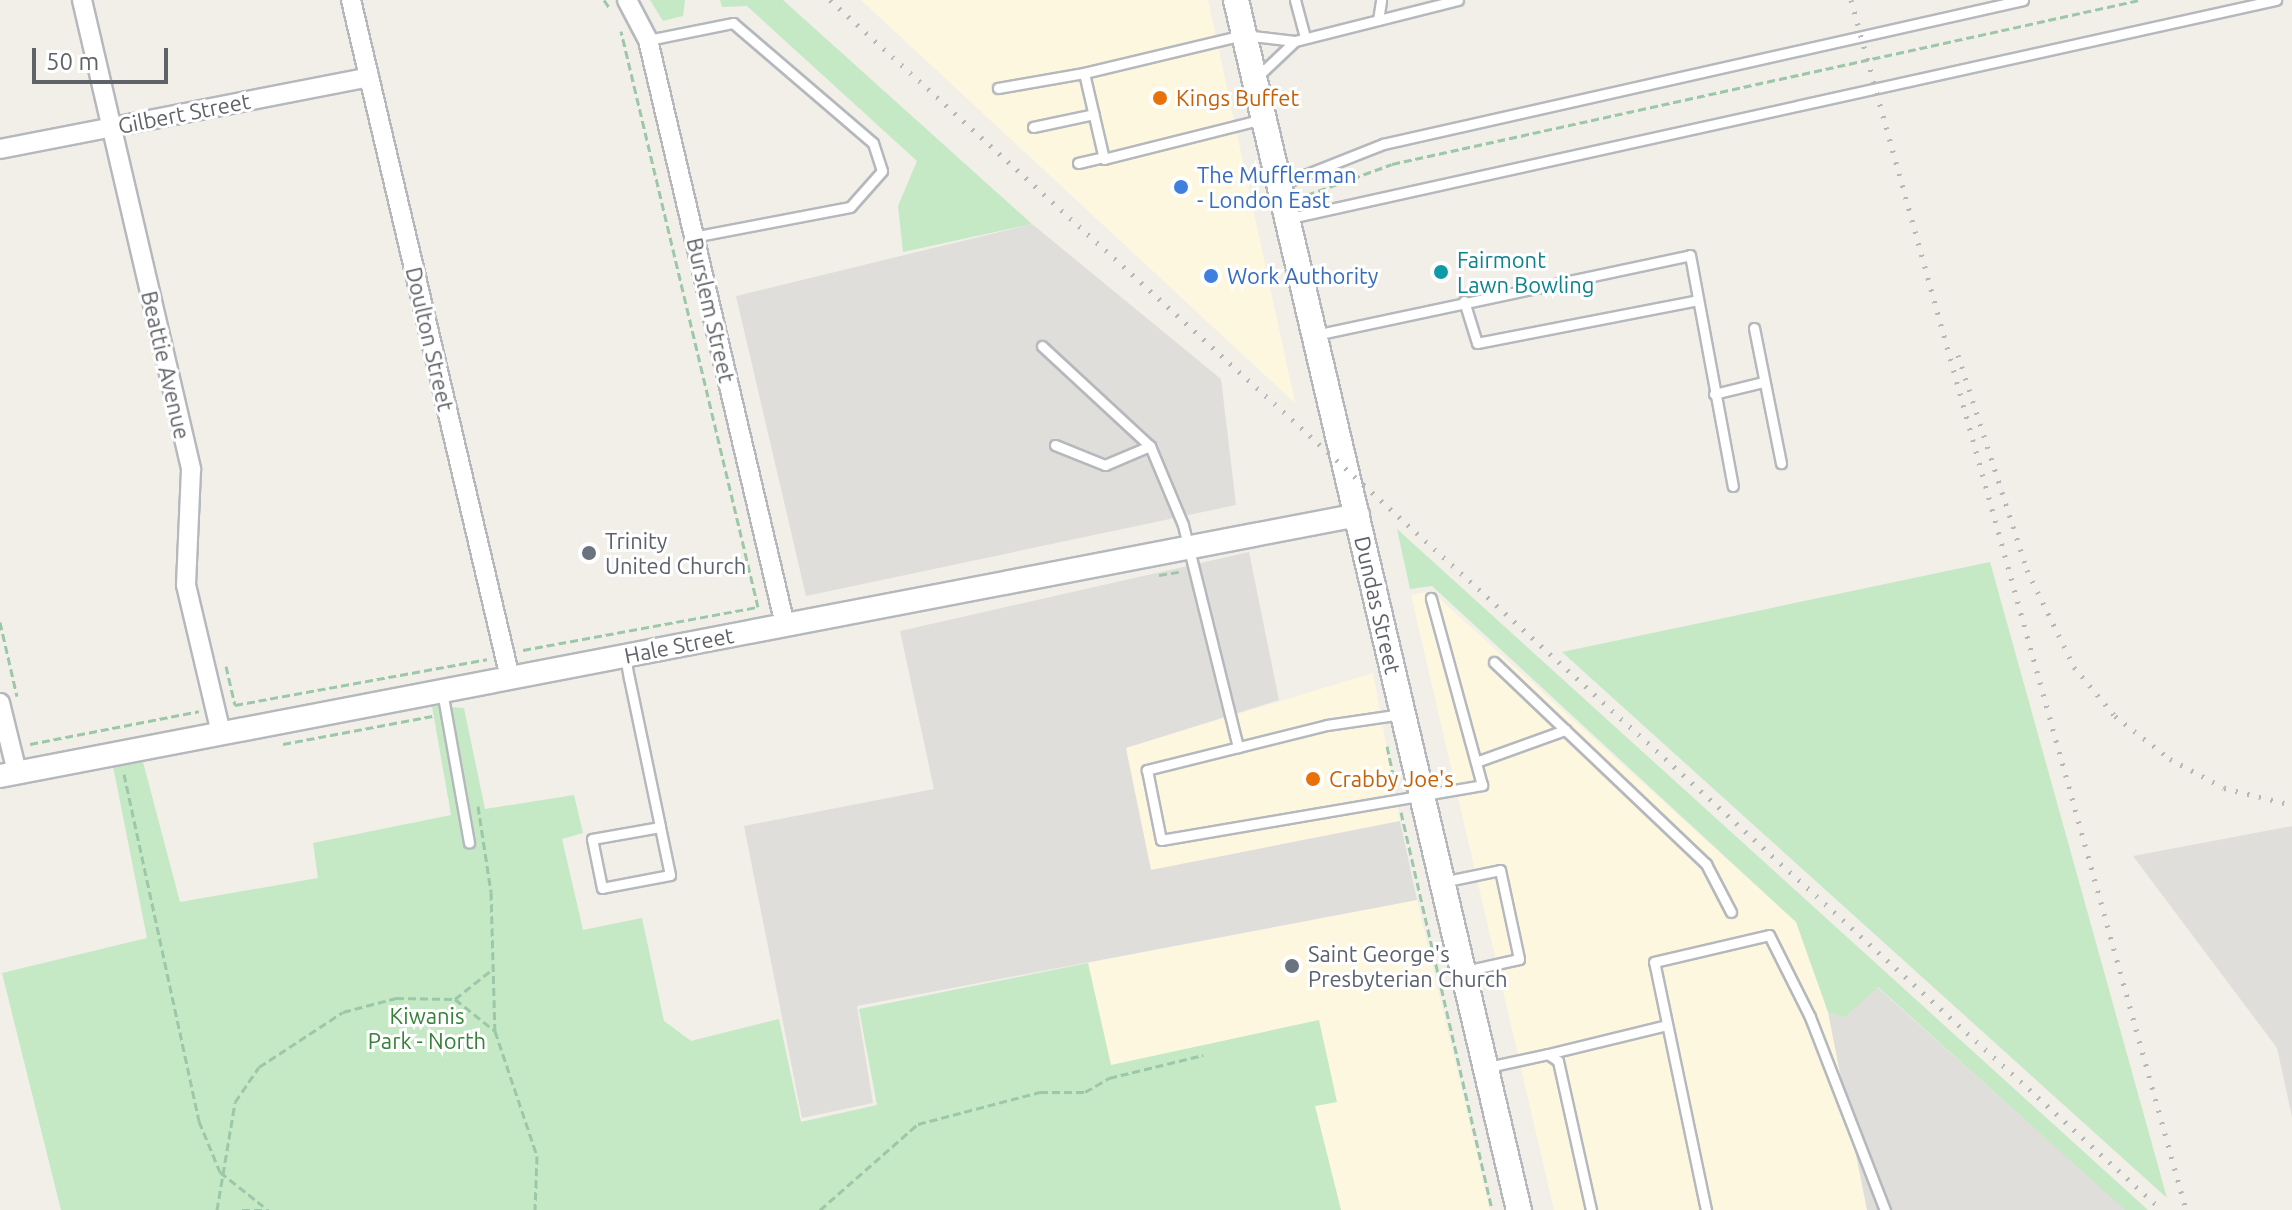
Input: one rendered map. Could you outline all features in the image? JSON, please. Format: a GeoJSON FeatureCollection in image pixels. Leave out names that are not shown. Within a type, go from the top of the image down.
{"type":"FeatureCollection","features":[{"type":"Feature","properties":{"kind":"main road","name":"Dundas Street"},"geometry":{"type":"LineString","coordinates":[[1236,0],[1257,77],[1278,185],[1358,515],[1407,794],[1439,883],[1519,1210]]}},
{"type":"Feature","properties":{"kind":"street","name":"Beattie Avenue"},"geometry":{"type":"LineString","coordinates":[[82,0],[191,470],[186,585],[221,733]]}},
{"type":"Feature","properties":{"kind":"street","name":"Doulton Street"},"geometry":{"type":"LineString","coordinates":[[351,0],[510,678]]}},
{"type":"Feature","properties":{"kind":"street","name":"Burslem Street"},"geometry":{"type":"LineString","coordinates":[[627,0],[648,40],[785,625]]}},
{"type":"Feature","properties":{"kind":"street","name":"Gilbert Street"},"geometry":{"type":"LineString","coordinates":[[0,149],[369,77]]}},
{"type":"Feature","properties":{"kind":"street","name":"Hale Street"},"geometry":{"type":"LineString","coordinates":[[8,774],[1358,515]]}},
{"type":"Feature","properties":{"kind":"street"},"geometry":{"type":"LineString","coordinates":[[8,774],[9,701]]}},
{"type":"Feature","properties":{"kind":"lane"},"geometry":{"type":"LineString","coordinates":[[1295,0],[1300,39]]}},
{"type":"Feature","properties":{"kind":"lane"},"geometry":{"type":"LineString","coordinates":[[1378,20],[1381,0]]}},
{"type":"Feature","properties":{"kind":"lane"},"geometry":{"type":"LineString","coordinates":[[998,88],[1084,73],[1244,35],[1300,39],[1458,0]]}},
{"type":"Feature","properties":{"kind":"lane"},"geometry":{"type":"LineString","coordinates":[[1278,185],[1383,144],[2023,0]]}},
{"type":"Feature","properties":{"kind":"lane"},"geometry":{"type":"LineString","coordinates":[[1287,219],[2276,0]]}},
{"type":"Feature","properties":{"kind":"lane"},"geometry":{"type":"LineString","coordinates":[[648,40],[733,23],[873,143],[882,171],[850,207],[693,237]]}},
{"type":"Feature","properties":{"kind":"lane"},"geometry":{"type":"LineString","coordinates":[[1257,77],[1300,39]]}},
{"type":"Feature","properties":{"kind":"lane"},"geometry":{"type":"LineString","coordinates":[[1084,73],[1103,157]]}},
{"type":"Feature","properties":{"kind":"lane"},"geometry":{"type":"LineString","coordinates":[[1033,127],[1094,114]]}},
{"type":"Feature","properties":{"kind":"lane"},"geometry":{"type":"LineString","coordinates":[[1078,163],[1263,119]]}},
{"type":"Feature","properties":{"kind":"lane"},"geometry":{"type":"LineString","coordinates":[[1315,335],[1690,255],[1733,486]]}},
{"type":"Feature","properties":{"kind":"lane"},"geometry":{"type":"LineString","coordinates":[[1464,301],[1477,343],[1698,300]]}},
{"type":"Feature","properties":{"kind":"lane"},"geometry":{"type":"LineString","coordinates":[[1754,328],[1781,463]]}},
{"type":"Feature","properties":{"kind":"lane"},"geometry":{"type":"LineString","coordinates":[[1042,346],[1150,446],[1190,548],[1238,747]]}},
{"type":"Feature","properties":{"kind":"lane"},"geometry":{"type":"LineString","coordinates":[[1714,394],[1763,382]]}},
{"type":"Feature","properties":{"kind":"lane"},"geometry":{"type":"LineString","coordinates":[[1055,445],[1105,465],[1150,446]]}},
{"type":"Feature","properties":{"kind":"lane"},"geometry":{"type":"LineString","coordinates":[[1392,716],[1238,747],[1147,770],[1161,840],[1407,794],[1482,785],[1431,598]]}},
{"type":"Feature","properties":{"kind":"lane"},"geometry":{"type":"LineString","coordinates":[[625,656],[670,875],[602,888],[592,839],[660,827]]}},
{"type":"Feature","properties":{"kind":"lane"},"geometry":{"type":"LineString","coordinates":[[1494,662],[1706,864],[1731,912]]}},
{"type":"Feature","properties":{"kind":"lane"},"geometry":{"type":"LineString","coordinates":[[442,691],[469,843]]}},
{"type":"Feature","properties":{"kind":"lane"},"geometry":{"type":"LineString","coordinates":[[1476,762],[1565,730]]}},
{"type":"Feature","properties":{"kind":"lane"},"geometry":{"type":"LineString","coordinates":[[1439,883],[1500,870],[1519,959],[1461,972]]}},
{"type":"Feature","properties":{"kind":"lane"},"geometry":{"type":"LineString","coordinates":[[1706,1210],[1654,962],[1769,935],[1810,1017],[1885,1210]]}},
{"type":"Feature","properties":{"kind":"lane"},"geometry":{"type":"LineString","coordinates":[[1484,1068],[1667,1025]]}},
{"type":"Feature","properties":{"kind":"lane"},"geometry":{"type":"LineString","coordinates":[[1548,1054],[1558,1061],[1591,1210]]}},
{"type":"Feature","properties":{"kind":"path"},"geometry":{"type":"LineString","coordinates":[[519,636],[523,651],[758,607],[627,49],[604,0]]}},
{"type":"Feature","properties":{"kind":"path"},"geometry":{"type":"LineString","coordinates":[[1307,195],[1392,164],[2140,0]]}},
{"type":"Feature","properties":{"kind":"path"},"geometry":{"type":"LineString","coordinates":[[0,622],[9,701]]}},
{"type":"Feature","properties":{"kind":"path"},"geometry":{"type":"LineString","coordinates":[[224,659],[235,705],[488,659],[484,644]]}},
{"type":"Feature","properties":{"kind":"path"},"geometry":{"type":"LineString","coordinates":[[25,729],[29,745],[200,711],[197,697]]}},
{"type":"Feature","properties":{"kind":"path"},"geometry":{"type":"LineString","coordinates":[[1392,716],[1492,1210]]}},
{"type":"Feature","properties":{"kind":"path"},"geometry":{"type":"LineString","coordinates":[[124,774],[199,1121],[220,1172],[269,1210]]}},
{"type":"Feature","properties":{"kind":"path"},"geometry":{"type":"LineString","coordinates":[[455,999],[494,968],[495,1031],[537,1156],[535,1210]]}},
{"type":"Feature","properties":{"kind":"path"},"geometry":{"type":"LineString","coordinates":[[217,1210],[220,1172],[235,1102],[259,1067],[343,1012],[396,998],[455,999],[495,1031]]}},
{"type":"Feature","properties":{"kind":"path"},"geometry":{"type":"LineString","coordinates":[[820,1210],[918,1124],[1040,1092],[1085,1092],[1109,1078],[1203,1055]]}},
{"type":"Feature","properties":{"kind":"path"},"geometry":{"type":"LineString","coordinates":[[242,1210],[263,1206]]}},
{"type":"Feature","properties":{"kind":"shaded area"},"geometry":{"type":"Polygon","coordinates":[[[861,0],[1208,0],[1295,403],[861,0]]]}},
{"type":"Feature","properties":{"kind":"shaded area"},"geometry":{"type":"Polygon","coordinates":[[[1032,224],[1221,379],[1236,505],[806,596],[736,296],[1032,224]]]}},
{"type":"Feature","properties":{"kind":"shaded area"},"geometry":{"type":"Polygon","coordinates":[[[1249,552],[1279,700],[1126,748],[1151,870],[1400,821],[1417,900],[857,1006],[873,1103],[802,1118],[744,826],[934,789],[900,631],[1249,552]]]}},
{"type":"Feature","properties":{"kind":"shaded area"},"geometry":{"type":"Polygon","coordinates":[[[1431,591],[1796,922],[1828,1012],[1867,1210],[1554,1210],[1411,595],[1431,591]]]}},
{"type":"Feature","properties":{"kind":"shaded area"},"geometry":{"type":"Polygon","coordinates":[[[1373,673],[1400,821],[1151,870],[1125,748],[1373,673]]]}},
{"type":"Feature","properties":{"kind":"shaded area"},"geometry":{"type":"Polygon","coordinates":[[[2292,826],[2292,1117],[2277,1048],[2133,856],[2292,826]]]}},
{"type":"Feature","properties":{"kind":"shaded area"},"geometry":{"type":"Polygon","coordinates":[[[1417,900],[1490,1210],[1341,1210],[1315,1106],[1336,1102],[1110,1065],[1088,963],[1417,900]]]}},
{"type":"Feature","properties":{"kind":"shaded area"},"geometry":{"type":"Polygon","coordinates":[[[1877,987],[2125,1210],[1867,1210],[1828,1012],[1844,1018],[1877,987]]]}},
{"type":"Feature","properties":{"kind":"green space"},"geometry":{"type":"Polygon","coordinates":[[[650,0],[685,0],[683,16],[663,21],[650,0]]]}},
{"type":"Feature","properties":{"kind":"green space"},"geometry":{"type":"Polygon","coordinates":[[[720,0],[783,0],[1032,224],[903,252],[898,206],[917,161],[747,6],[722,7],[720,0]]]}},
{"type":"Feature","properties":{"kind":"green space"},"geometry":{"type":"Polygon","coordinates":[[[1397,529],[2148,1210],[2125,1210],[1878,987],[1844,1018],[1828,1012],[1796,922],[1432,586],[1410,589],[1397,529]]]}},
{"type":"Feature","properties":{"kind":"green space"},"geometry":{"type":"Polygon","coordinates":[[[1990,562],[2167,1198],[1562,652],[1990,562]]]}},
{"type":"Feature","properties":{"kind":"green space","name":"Kiwanis Park - North"},"geometry":{"type":"Polygon","coordinates":[[[432,706],[464,708],[485,809],[574,795],[583,833],[562,839],[583,930],[642,918],[664,1021],[691,1041],[779,1019],[801,1122],[877,1105],[859,1009],[1088,963],[1111,1065],[1319,1020],[1337,1102],[1315,1106],[1341,1210],[61,1210],[2,973],[147,938],[113,766],[143,762],[180,902],[318,878],[313,843],[451,815],[432,706]]]}},
{"type":"Feature","properties":{"kind":"railway"},"geometry":{"type":"LineString","coordinates":[[830,0],[2162,1210]]}},
{"type":"Feature","properties":{"kind":"railway"},"geometry":{"type":"LineString","coordinates":[[1851,0],[2186,1210]]}},
{"type":"Feature","properties":{"kind":"railway"},"geometry":{"type":"LineString","coordinates":[[1958,355],[2027,570],[2074,667],[2115,716],[2170,759],[2224,788],[2292,805]]}},
{"type":"Feature","properties":{"kind":"place","name":"Kings Buffet"},"geometry":{"type":"Point","coordinates":[1160,98]}},
{"type":"Feature","properties":{"kind":"place","name":"The Mufflerman - London East"},"geometry":{"type":"Point","coordinates":[1181,187]}},
{"type":"Feature","properties":{"kind":"place","name":"Fairmont Lawn Bowling"},"geometry":{"type":"Point","coordinates":[1441,272]}},
{"type":"Feature","properties":{"kind":"place","name":"Work Authority"},"geometry":{"type":"Point","coordinates":[1211,276]}},
{"type":"Feature","properties":{"kind":"place","name":"Trinity United Church"},"geometry":{"type":"Point","coordinates":[589,553]}},
{"type":"Feature","properties":{"kind":"place","name":"Crabby Joe's"},"geometry":{"type":"Point","coordinates":[1313,779]}},
{"type":"Feature","properties":{"kind":"place","name":"Saint George's Presbyterian Church"},"geometry":{"type":"Point","coordinates":[1292,966]}}]}
